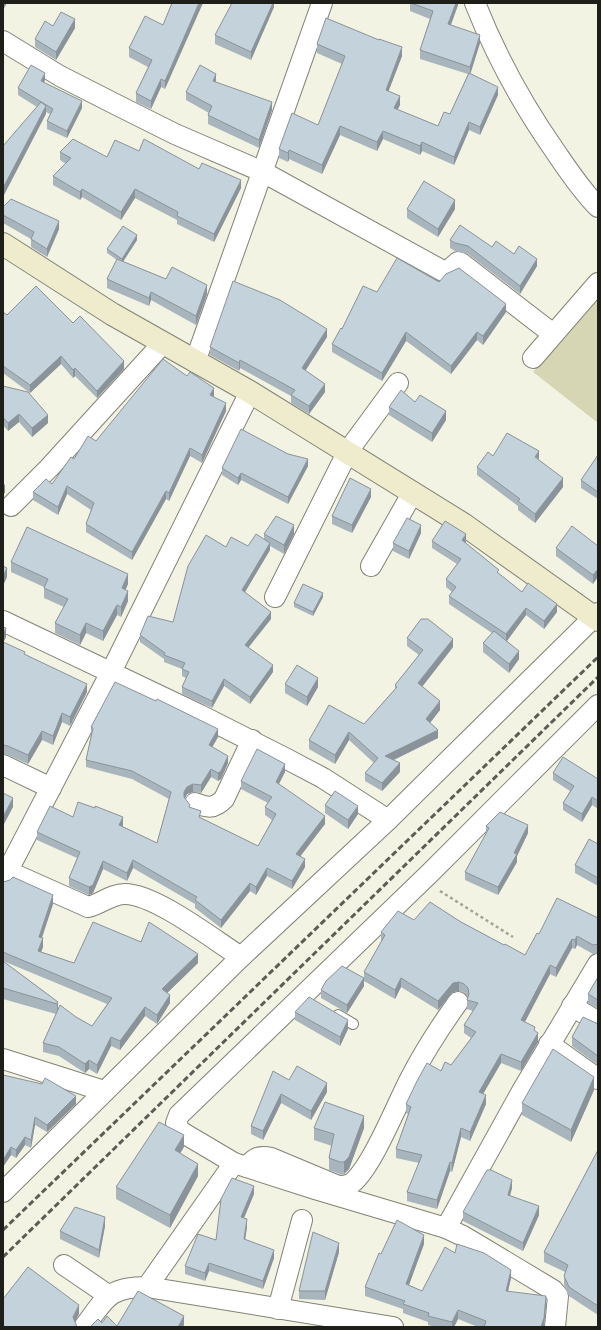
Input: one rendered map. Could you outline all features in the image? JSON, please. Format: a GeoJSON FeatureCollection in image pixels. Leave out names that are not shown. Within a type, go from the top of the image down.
{"type":"FeatureCollection","features":[{"type":"Feature","properties":{"kind":"street"},"geometry":{"type":"LineString","coordinates":[[196,362],[322,3]]}},
{"type":"Feature","properties":{"kind":"street"},"geometry":{"type":"LineString","coordinates":[[475,3],[492,44],[528,112],[586,194],[598,207]]}},
{"type":"Feature","properties":{"kind":"street"},"geometry":{"type":"LineString","coordinates":[[3,41],[60,76],[117,105],[175,134],[263,172],[444,272],[450,270],[458,262],[461,263],[553,334]]}},
{"type":"Feature","properties":{"kind":"street"},"geometry":{"type":"LineString","coordinates":[[3,244],[112,314],[250,392],[348,451],[506,553],[596,617],[388,820],[241,957],[3,1192]]}},
{"type":"Feature","properties":{"kind":"street"},"geometry":{"type":"LineString","coordinates":[[533,358],[598,283]]}},
{"type":"Feature","properties":{"kind":"street"},"geometry":{"type":"LineString","coordinates":[[11,506],[49,468],[163,343]]}},
{"type":"Feature","properties":{"kind":"street"},"geometry":{"type":"LineString","coordinates":[[275,596],[348,451],[398,383]]}},
{"type":"Feature","properties":{"kind":"street"},"geometry":{"type":"LineString","coordinates":[[241,957],[160,905],[144,897],[126,894],[113,895],[95,905],[88,907],[5,876],[111,672],[250,392]]}},
{"type":"Feature","properties":{"kind":"street"},"geometry":{"type":"LineString","coordinates":[[370,566],[413,492]]}},
{"type":"Feature","properties":{"kind":"street"},"geometry":{"type":"LineString","coordinates":[[3,621],[252,740],[323,778],[388,820]]}},
{"type":"Feature","properties":{"kind":"street"},"geometry":{"type":"LineString","coordinates":[[555,1327],[558,1296],[553,1290],[463,1236],[446,1228],[241,1165],[180,1131],[176,1123],[179,1115],[309,998],[422,880],[598,705]]}},
{"type":"Feature","properties":{"kind":"street"},"geometry":{"type":"LineString","coordinates":[[195,803],[208,808],[217,806],[224,799],[252,740]]}},
{"type":"Feature","properties":{"kind":"street"},"geometry":{"type":"LineString","coordinates":[[3,765],[51,788]]}},
{"type":"Feature","properties":{"kind":"street"},"geometry":{"type":"LineString","coordinates":[[446,1228],[549,1044],[598,964]]}},
{"type":"Feature","properties":{"kind":"street"},"geometry":{"type":"LineString","coordinates":[[147,1287],[241,1165],[256,1157],[263,1156],[271,1158],[338,1186],[345,1186],[352,1182],[370,1157],[436,1033],[458,1002]]}},
{"type":"Feature","properties":{"kind":"street"},"geometry":{"type":"LineString","coordinates":[[572,1006],[598,1022]]}},
{"type":"Feature","properties":{"kind":"street"},"geometry":{"type":"LineString","coordinates":[[549,1044],[598,1078]]}},
{"type":"Feature","properties":{"kind":"street"},"geometry":{"type":"LineString","coordinates":[[3,1059],[104,1091]]}},
{"type":"Feature","properties":{"kind":"street"},"geometry":{"type":"LineString","coordinates":[[278,1308],[302,1220]]}},
{"type":"Feature","properties":{"kind":"street"},"geometry":{"type":"LineString","coordinates":[[64,1265],[108,1295]]}},
{"type":"Feature","properties":{"kind":"street"},"geometry":{"type":"LineString","coordinates":[[84,1327],[108,1295],[126,1287],[147,1287],[394,1327]]}},
{"type":"Feature","properties":{"kind":"lane"},"geometry":{"type":"LineString","coordinates":[[328,1010],[353,1024]]}},
{"type":"Feature","properties":{"kind":"path"},"geometry":{"type":"LineString","coordinates":[[422,880],[513,937]]}},
{"type":"Feature","properties":{"kind":"green space"},"geometry":{"type":"Polygon","coordinates":[[[598,294],[598,423],[533,372],[598,294]]]}},
{"type":"Feature","properties":{"kind":"building"},"geometry":{"type":"Polygon","coordinates":[[[172,3],[199,3],[165,81],[161,79],[151,101],[136,93],[152,60],[129,48],[145,16],[163,25],[172,3]]]}},
{"type":"Feature","properties":{"kind":"building"},"geometry":{"type":"Polygon","coordinates":[[[232,3],[273,3],[251,52],[215,35],[232,3]]]}},
{"type":"Feature","properties":{"kind":"building"},"geometry":{"type":"Polygon","coordinates":[[[411,3],[456,3],[448,24],[480,35],[470,67],[420,50],[433,11],[411,3]]]}},
{"type":"Feature","properties":{"kind":"building"},"geometry":{"type":"Polygon","coordinates":[[[61,12],[75,19],[56,52],[35,39],[45,21],[53,26],[61,12]]]}},
{"type":"Feature","properties":{"kind":"building"},"geometry":{"type":"Polygon","coordinates":[[[326,18],[379,40],[402,47],[386,90],[400,96],[394,108],[438,126],[444,112],[450,114],[469,73],[498,87],[480,127],[469,122],[454,157],[422,142],[420,146],[383,131],[377,142],[340,126],[322,165],[289,150],[288,153],[279,149],[292,113],[318,125],[345,56],[317,44],[326,18]]]}},
{"type":"Feature","properties":{"kind":"building"},"geometry":{"type":"Polygon","coordinates":[[[31,65],[45,73],[41,81],[82,101],[67,131],[47,121],[53,109],[18,88],[31,65]]]}},
{"type":"Feature","properties":{"kind":"building"},"geometry":{"type":"Polygon","coordinates":[[[200,65],[216,74],[213,81],[272,102],[259,140],[208,115],[212,106],[186,92],[200,65]]]}},
{"type":"Feature","properties":{"kind":"building"},"geometry":{"type":"Polygon","coordinates":[[[41,102],[46,106],[3,188],[3,146],[41,102]]]}},
{"type":"Feature","properties":{"kind":"building"},"geometry":{"type":"Polygon","coordinates":[[[73,139],[107,157],[115,140],[139,151],[144,139],[199,169],[202,163],[241,180],[214,234],[177,216],[178,212],[135,189],[121,212],[82,189],[80,192],[53,176],[71,158],[60,152],[73,139]]]}},
{"type":"Feature","properties":{"kind":"building"},"geometry":{"type":"Polygon","coordinates":[[[424,181],[455,200],[438,229],[407,209],[424,181]]]}},
{"type":"Feature","properties":{"kind":"building"},"geometry":{"type":"Polygon","coordinates":[[[11,199],[59,221],[47,249],[31,239],[34,232],[3,215],[3,207],[11,199]]]}},
{"type":"Feature","properties":{"kind":"building"},"geometry":{"type":"Polygon","coordinates":[[[460,225],[492,247],[496,241],[514,254],[519,246],[537,259],[520,286],[468,246],[455,243],[450,240],[460,225]]]}},
{"type":"Feature","properties":{"kind":"building"},"geometry":{"type":"Polygon","coordinates":[[[123,226],[137,235],[122,259],[107,249],[123,226]]]}},
{"type":"Feature","properties":{"kind":"building"},"geometry":{"type":"Polygon","coordinates":[[[397,258],[439,282],[446,274],[459,268],[506,304],[483,336],[477,332],[451,366],[406,332],[382,373],[332,344],[341,328],[342,329],[363,286],[377,292],[397,258]]]}},
{"type":"Feature","properties":{"kind":"building"},"geometry":{"type":"Polygon","coordinates":[[[117,259],[166,279],[172,267],[207,285],[196,316],[151,292],[149,298],[107,279],[117,259]]]}},
{"type":"Feature","properties":{"kind":"building"},"geometry":{"type":"Polygon","coordinates":[[[233,281],[280,300],[327,329],[302,368],[325,384],[309,406],[291,395],[295,390],[240,360],[239,363],[210,347],[233,281]]]}},
{"type":"Feature","properties":{"kind":"building"},"geometry":{"type":"Polygon","coordinates":[[[36,286],[73,323],[80,316],[124,361],[97,391],[75,368],[73,370],[61,356],[30,385],[3,366],[3,312],[7,315],[36,286]]]}},
{"type":"Feature","properties":{"kind":"building"},"geometry":{"type":"Polygon","coordinates":[[[163,359],[187,376],[190,372],[214,388],[210,395],[226,403],[202,455],[190,448],[169,493],[166,491],[132,552],[86,524],[94,503],[67,486],[58,507],[33,492],[46,479],[52,484],[71,457],[74,459],[88,436],[96,441],[163,359]]]}},
{"type":"Feature","properties":{"kind":"building"},"geometry":{"type":"Polygon","coordinates":[[[3,386],[28,392],[48,415],[32,428],[19,414],[8,423],[3,417],[3,386]]]}},
{"type":"Feature","properties":{"kind":"building"},"geometry":{"type":"Polygon","coordinates":[[[401,390],[415,402],[420,395],[446,411],[432,433],[389,407],[401,390]]]}},
{"type":"Feature","properties":{"kind":"building"},"geometry":{"type":"Polygon","coordinates":[[[241,429],[288,454],[308,459],[288,497],[241,473],[238,478],[222,468],[241,429]]]}},
{"type":"Feature","properties":{"kind":"building"},"geometry":{"type":"Polygon","coordinates":[[[507,433],[539,451],[535,457],[563,478],[535,514],[518,501],[520,499],[477,467],[488,452],[493,456],[507,433]]]}},
{"type":"Feature","properties":{"kind":"building"},"geometry":{"type":"Polygon","coordinates":[[[598,455],[598,492],[581,480],[598,455]]]}},
{"type":"Feature","properties":{"kind":"building"},"geometry":{"type":"Polygon","coordinates":[[[350,478],[371,489],[352,525],[332,516],[350,478]]]}},
{"type":"Feature","properties":{"kind":"building"},"geometry":{"type":"Polygon","coordinates":[[[276,516],[294,525],[284,545],[264,534],[276,516]]]}},
{"type":"Feature","properties":{"kind":"building"},"geometry":{"type":"Polygon","coordinates":[[[407,518],[421,525],[409,551],[393,543],[407,518]]]}},
{"type":"Feature","properties":{"kind":"building"},"geometry":{"type":"Polygon","coordinates":[[[445,521],[466,534],[462,540],[499,570],[497,572],[522,592],[528,583],[557,604],[544,621],[526,608],[506,634],[449,596],[456,587],[446,579],[461,559],[432,541],[445,521]]]}},
{"type":"Feature","properties":{"kind":"building"},"geometry":{"type":"Polygon","coordinates":[[[572,526],[598,546],[598,569],[593,575],[556,548],[572,526]]]}},
{"type":"Feature","properties":{"kind":"building"},"geometry":{"type":"Polygon","coordinates":[[[27,527],[128,574],[122,588],[128,591],[121,607],[117,605],[103,631],[86,623],[80,635],[55,623],[68,599],[44,588],[48,579],[11,562],[27,527]]]}},
{"type":"Feature","properties":{"kind":"building"},"geometry":{"type":"Polygon","coordinates":[[[256,534],[270,543],[242,590],[271,612],[245,645],[273,665],[250,697],[224,679],[212,701],[182,687],[189,672],[182,669],[185,663],[164,655],[165,653],[140,635],[148,616],[173,622],[188,566],[206,535],[226,547],[231,537],[248,546],[256,534]]]}},
{"type":"Feature","properties":{"kind":"building"},"geometry":{"type":"Polygon","coordinates":[[[3,566],[7,568],[3,577],[3,566]]]}},
{"type":"Feature","properties":{"kind":"building"},"geometry":{"type":"Polygon","coordinates":[[[303,584],[323,593],[313,612],[294,603],[303,584]]]}},
{"type":"Feature","properties":{"kind":"building"},"geometry":{"type":"Polygon","coordinates":[[[421,619],[428,619],[453,639],[418,683],[440,701],[426,719],[438,730],[385,756],[400,763],[382,783],[365,773],[378,758],[349,732],[335,755],[309,740],[329,705],[364,724],[397,687],[395,685],[423,650],[407,638],[421,619]]]}},
{"type":"Feature","properties":{"kind":"building"},"geometry":{"type":"Polygon","coordinates":[[[3,627],[6,628],[3,634],[3,627]]]}},
{"type":"Feature","properties":{"kind":"building"},"geometry":{"type":"Polygon","coordinates":[[[494,631],[519,651],[509,664],[483,643],[494,631]]]}},
{"type":"Feature","properties":{"kind":"building"},"geometry":{"type":"Polygon","coordinates":[[[3,642],[25,652],[24,654],[87,684],[70,717],[62,713],[53,736],[42,731],[28,755],[3,745],[3,642]]]}},
{"type":"Feature","properties":{"kind":"building"},"geometry":{"type":"Polygon","coordinates":[[[297,665],[318,678],[307,697],[285,684],[297,665]]]}},
{"type":"Feature","properties":{"kind":"building"},"geometry":{"type":"Polygon","coordinates":[[[115,682],[156,701],[157,699],[218,729],[209,745],[228,756],[221,771],[218,773],[211,769],[201,785],[193,784],[187,787],[184,792],[184,797],[190,805],[189,807],[201,811],[199,817],[258,846],[276,814],[265,807],[272,797],[241,781],[257,749],[285,764],[276,782],[325,816],[296,854],[305,859],[292,881],[267,868],[256,887],[250,883],[221,920],[195,900],[197,897],[133,860],[127,873],[103,861],[93,885],[89,887],[69,878],[80,852],[37,832],[50,806],[73,817],[78,802],[95,808],[95,806],[123,817],[119,825],[157,843],[171,792],[132,771],[86,760],[93,728],[91,727],[115,682]]]}},
{"type":"Feature","properties":{"kind":"building"},"geometry":{"type":"Polygon","coordinates":[[[563,757],[598,779],[598,801],[592,797],[582,814],[563,803],[574,786],[553,773],[563,757]]]}},
{"type":"Feature","properties":{"kind":"building"},"geometry":{"type":"Polygon","coordinates":[[[335,791],[358,806],[348,820],[325,805],[335,791]]]}},
{"type":"Feature","properties":{"kind":"building"},"geometry":{"type":"Polygon","coordinates":[[[3,793],[13,798],[3,817],[3,793]]]}},
{"type":"Feature","properties":{"kind":"building"},"geometry":{"type":"Polygon","coordinates":[[[500,812],[528,825],[514,853],[517,854],[498,887],[465,872],[489,828],[486,826],[500,812]]]}},
{"type":"Feature","properties":{"kind":"building"},"geometry":{"type":"Polygon","coordinates":[[[589,839],[598,844],[598,878],[575,865],[589,839]]]}},
{"type":"Feature","properties":{"kind":"building"},"geometry":{"type":"Polygon","coordinates":[[[13,877],[53,895],[39,937],[43,938],[38,951],[74,963],[93,922],[141,942],[149,922],[198,954],[162,989],[170,995],[157,1015],[145,1007],[120,1041],[111,1037],[97,1065],[89,1060],[85,1064],[59,1047],[43,1043],[60,1005],[76,1017],[92,1026],[112,998],[3,952],[3,882],[10,880],[13,877]]]}},
{"type":"Feature","properties":{"kind":"building"},"geometry":{"type":"Polygon","coordinates":[[[557,898],[598,918],[598,944],[593,945],[577,936],[575,940],[572,939],[556,968],[550,965],[521,1020],[535,1027],[534,1030],[538,1033],[521,1062],[501,1054],[479,1092],[486,1095],[470,1132],[461,1128],[452,1163],[450,1162],[437,1200],[407,1192],[422,1155],[396,1149],[411,1107],[406,1104],[427,1063],[441,1071],[445,1062],[451,1065],[476,1032],[464,1025],[478,1003],[467,1000],[469,994],[468,988],[459,982],[453,983],[438,1001],[401,978],[395,990],[364,972],[385,935],[381,932],[398,911],[414,920],[430,902],[461,922],[525,955],[537,933],[539,934],[557,898]]]}},
{"type":"Feature","properties":{"kind":"building"},"geometry":{"type":"Polygon","coordinates":[[[3,961],[58,1002],[57,1004],[3,988],[3,961]]]}},
{"type":"Feature","properties":{"kind":"building"},"geometry":{"type":"Polygon","coordinates":[[[342,966],[364,978],[347,1005],[321,990],[326,981],[342,966]]]}},
{"type":"Feature","properties":{"kind":"building"},"geometry":{"type":"Polygon","coordinates":[[[598,977],[598,1000],[588,994],[598,977]]]}},
{"type":"Feature","properties":{"kind":"building"},"geometry":{"type":"Polygon","coordinates":[[[309,997],[348,1020],[340,1037],[295,1012],[309,997]]]}},
{"type":"Feature","properties":{"kind":"building"},"geometry":{"type":"Polygon","coordinates":[[[583,1017],[598,1024],[598,1056],[572,1037],[583,1017]]]}},
{"type":"Feature","properties":{"kind":"building"},"geometry":{"type":"Polygon","coordinates":[[[553,1049],[594,1077],[571,1130],[522,1103],[553,1049]]]}},
{"type":"Feature","properties":{"kind":"building"},"geometry":{"type":"Polygon","coordinates":[[[297,1066],[327,1083],[311,1111],[281,1094],[263,1131],[251,1126],[273,1071],[289,1080],[297,1066]]]}},
{"type":"Feature","properties":{"kind":"building"},"geometry":{"type":"Polygon","coordinates":[[[3,1075],[42,1084],[45,1078],[76,1096],[47,1125],[35,1117],[31,1140],[25,1137],[16,1150],[11,1147],[3,1160],[3,1075]]]}},
{"type":"Feature","properties":{"kind":"building"},"geometry":{"type":"Polygon","coordinates":[[[325,1102],[364,1116],[349,1157],[344,1162],[329,1158],[334,1134],[314,1128],[325,1102]]]}},
{"type":"Feature","properties":{"kind":"building"},"geometry":{"type":"Polygon","coordinates":[[[159,1122],[184,1135],[175,1150],[198,1164],[170,1215],[116,1187],[159,1122]]]}},
{"type":"Feature","properties":{"kind":"building"},"geometry":{"type":"Polygon","coordinates":[[[598,1150],[598,1306],[569,1287],[564,1276],[568,1265],[544,1252],[598,1150]]]}},
{"type":"Feature","properties":{"kind":"building"},"geometry":{"type":"Polygon","coordinates":[[[487,1170],[491,1170],[512,1180],[508,1195],[539,1206],[523,1243],[463,1212],[487,1170]]]}},
{"type":"Feature","properties":{"kind":"building"},"geometry":{"type":"Polygon","coordinates":[[[232,1178],[254,1186],[241,1217],[247,1219],[244,1239],[274,1250],[263,1281],[209,1263],[205,1273],[185,1266],[198,1234],[216,1240],[221,1199],[232,1178]]]}},
{"type":"Feature","properties":{"kind":"building"},"geometry":{"type":"Polygon","coordinates":[[[75,1207],[105,1217],[99,1250],[60,1231],[75,1207]]]}},
{"type":"Feature","properties":{"kind":"building"},"geometry":{"type":"Polygon","coordinates":[[[397,1220],[424,1235],[406,1284],[422,1291],[445,1247],[455,1253],[457,1244],[484,1253],[511,1270],[506,1291],[546,1296],[544,1318],[541,1327],[484,1327],[486,1321],[458,1310],[452,1322],[428,1316],[429,1313],[403,1304],[405,1301],[365,1287],[379,1253],[381,1254],[397,1220]]]}},
{"type":"Feature","properties":{"kind":"building"},"geometry":{"type":"Polygon","coordinates":[[[313,1232],[339,1243],[325,1291],[299,1291],[313,1232]]]}},
{"type":"Feature","properties":{"kind":"building"},"geometry":{"type":"Polygon","coordinates":[[[28,1267],[79,1305],[73,1317],[77,1327],[3,1327],[3,1299],[28,1267]]]}},
{"type":"Feature","properties":{"kind":"building"},"geometry":{"type":"Polygon","coordinates":[[[138,1291],[184,1316],[178,1327],[90,1327],[98,1319],[102,1323],[107,1316],[117,1326],[138,1291]]]}},
{"type":"Feature","properties":{"kind":"railway"},"geometry":{"type":"LineString","coordinates":[[3,1230],[598,657]]}},
{"type":"Feature","properties":{"kind":"railway"},"geometry":{"type":"LineString","coordinates":[[3,1257],[598,677]]}}]}
